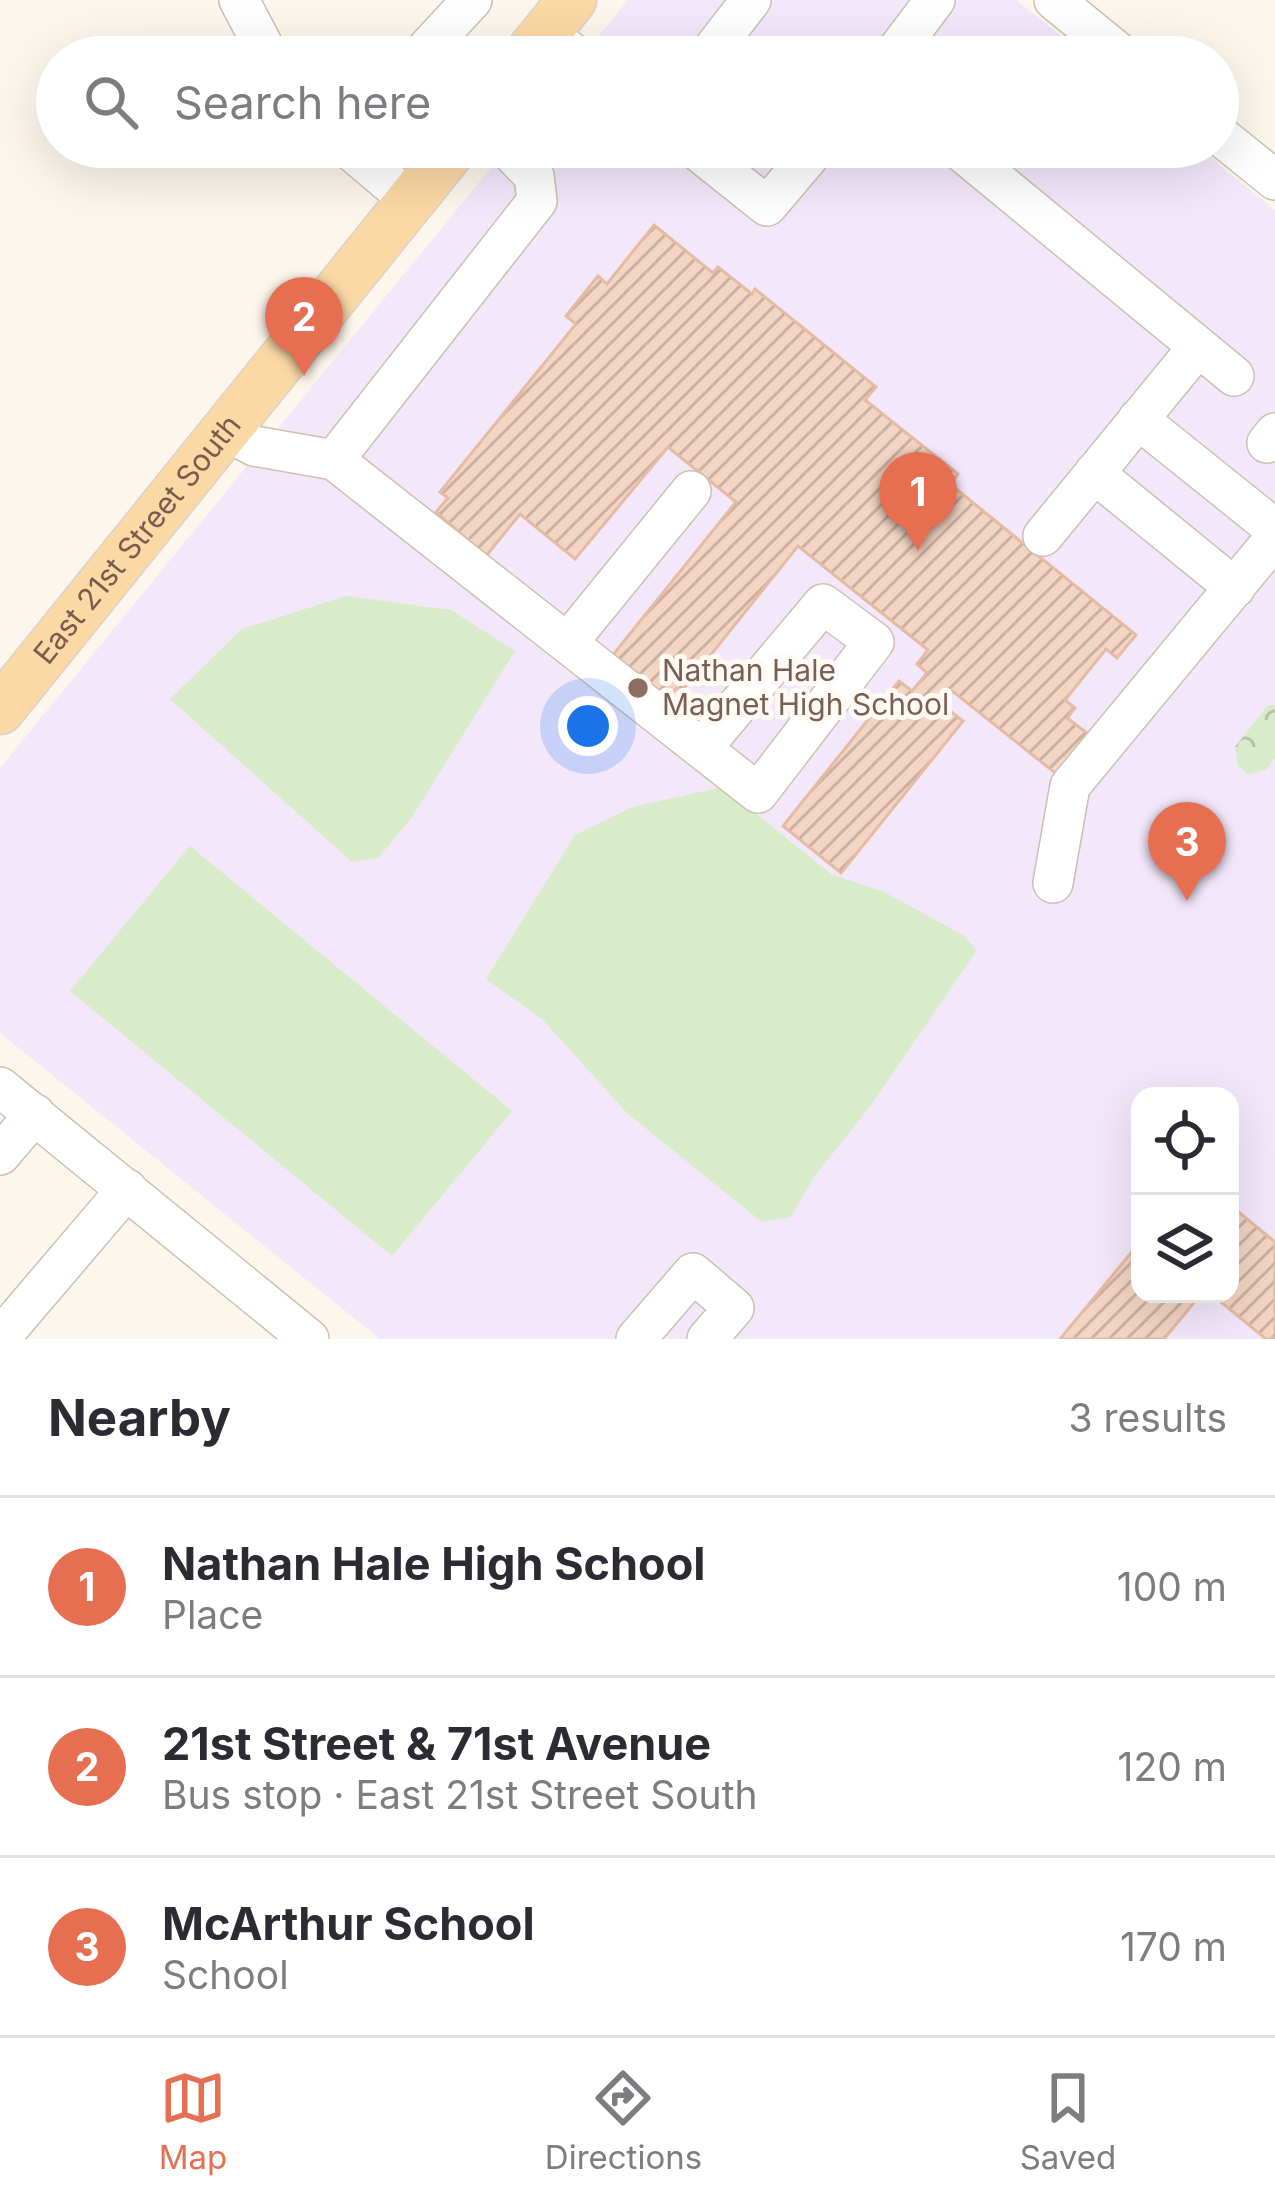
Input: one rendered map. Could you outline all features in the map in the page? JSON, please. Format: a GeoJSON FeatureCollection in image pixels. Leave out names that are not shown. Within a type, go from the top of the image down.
{"type":"FeatureCollection","features":[{"type":"Feature","properties":{"kind":"main road","name":"East 21st Street South"},"geometry":{"type":"LineString","coordinates":[[0,710],[437,168]]}},
{"type":"Feature","properties":{"kind":"street"},"geometry":{"type":"LineString","coordinates":[[239,0],[258,36]]}},
{"type":"Feature","properties":{"kind":"street"},"geometry":{"type":"LineString","coordinates":[[439,36],[472,0]]}},
{"type":"Feature","properties":{"kind":"street"},"geometry":{"type":"LineString","coordinates":[[723,36],[751,0]]}},
{"type":"Feature","properties":{"kind":"street"},"geometry":{"type":"LineString","coordinates":[[908,36],[935,0]]}},
{"type":"Feature","properties":{"kind":"street"},"geometry":{"type":"LineString","coordinates":[[1067,4],[1101,36]]}},
{"type":"Feature","properties":{"kind":"street"},"geometry":{"type":"LineString","coordinates":[[1239,151],[1275,180]]}},
{"type":"Feature","properties":{"kind":"street"},"geometry":{"type":"LineString","coordinates":[[372,168],[411,201]]}},
{"type":"Feature","properties":{"kind":"street"},"geometry":{"type":"LineString","coordinates":[[334,460],[537,201],[534,176],[526,168]]}},
{"type":"Feature","properties":{"kind":"street"},"geometry":{"type":"LineString","coordinates":[[719,168],[767,206],[799,168]]}},
{"type":"Feature","properties":{"kind":"street"},"geometry":{"type":"LineString","coordinates":[[982,168],[1234,376]]}},
{"type":"Feature","properties":{"kind":"street"},"geometry":{"type":"LineString","coordinates":[[1043,536],[1198,346]]}},
{"type":"Feature","properties":{"kind":"street"},"geometry":{"type":"LineString","coordinates":[[1053,883],[1070,786],[1275,533],[1138,419]]}},
{"type":"Feature","properties":{"kind":"street"},"geometry":{"type":"LineString","coordinates":[[225,430],[254,446],[334,460],[758,793],[874,641],[824,604],[702,748]]}},
{"type":"Feature","properties":{"kind":"street"},"geometry":{"type":"LineString","coordinates":[[1094,473],[1234,588]]}},
{"type":"Feature","properties":{"kind":"street"},"geometry":{"type":"LineString","coordinates":[[568,641],[692,491]]}},
{"type":"Feature","properties":{"kind":"street"},"geometry":{"type":"LineString","coordinates":[[0,1087],[309,1339]]}},
{"type":"Feature","properties":{"kind":"street"},"geometry":{"type":"LineString","coordinates":[[0,1155],[34,1114]]}},
{"type":"Feature","properties":{"kind":"street"},"geometry":{"type":"LineString","coordinates":[[0,1338],[127,1189]]}},
{"type":"Feature","properties":{"kind":"street"},"geometry":{"type":"LineString","coordinates":[[636,1339],[693,1274],[734,1308],[707,1339]]}},
{"type":"Feature","properties":{"kind":"shaded area"},"geometry":{"type":"Polygon","coordinates":[[[628,0],[1016,0],[1061,36],[598,36],[628,0]]]}},
{"type":"Feature","properties":{"kind":"shaded area","name":"Nathan Hale Magnet High School"},"geometry":{"type":"Polygon","coordinates":[[[491,168],[1224,168],[1275,210],[1275,1339],[380,1339],[0,1033],[0,768],[491,168]]]}},
{"type":"Feature","properties":{"kind":"green space"},"geometry":{"type":"Polygon","coordinates":[[[346,596],[451,610],[515,651],[412,817],[378,858],[352,862],[170,699],[242,629],[346,596]]]}},
{"type":"Feature","properties":{"kind":"green space"},"geometry":{"type":"Polygon","coordinates":[[[1268,705],[1275,705],[1275,758],[1265,770],[1248,774],[1238,766],[1235,747],[1268,705]]]}},
{"type":"Feature","properties":{"kind":"green space"},"geometry":{"type":"Polygon","coordinates":[[[723,787],[831,874],[884,892],[963,935],[977,950],[869,1108],[814,1177],[791,1217],[762,1222],[628,1114],[542,1019],[486,979],[575,835],[632,807],[723,787]]]}},
{"type":"Feature","properties":{"kind":"green space"},"geometry":{"type":"Polygon","coordinates":[[[190,846],[512,1111],[392,1256],[70,991],[190,846]]]}},
{"type":"Feature","properties":{"kind":"building"},"geometry":{"type":"Polygon","coordinates":[[[654,225],[713,273],[718,267],[752,294],[755,289],[876,387],[865,400],[958,474],[950,484],[1136,635],[1117,658],[1106,649],[1065,700],[1075,708],[1067,718],[1091,736],[1059,776],[951,690],[940,703],[963,721],[841,873],[783,826],[899,681],[912,691],[927,673],[917,664],[928,650],[798,546],[681,692],[677,688],[667,700],[612,656],[736,502],[668,447],[575,559],[520,514],[486,556],[436,512],[448,498],[440,492],[576,324],[566,316],[598,276],[607,284],[654,225]]]}},
{"type":"Feature","properties":{"kind":"building"},"geometry":{"type":"Polygon","coordinates":[[[1239,1212],[1275,1242],[1275,1339],[1266,1339],[1222,1303],[1239,1303],[1239,1212]]]}},
{"type":"Feature","properties":{"kind":"building"},"geometry":{"type":"Polygon","coordinates":[[[1131,1253],[1131,1303],[1194,1303],[1164,1339],[1060,1339],[1131,1253]]]}},
{"type":"Feature","properties":{"kind":"place","name":"21st Street & 71st Avenue"},"geometry":{"type":"Point","coordinates":[304,376]}},
{"type":"Feature","properties":{"kind":"place","name":"Nathan Hale High School"},"geometry":{"type":"Point","coordinates":[918,551]}},
{"type":"Feature","properties":{"kind":"place","name":"Nathan Hale Magnet High School"},"geometry":{"type":"Point","coordinates":[638,688]}},
{"type":"Feature","properties":{"kind":"place","name":"McArthur School"},"geometry":{"type":"Point","coordinates":[1187,901]}}]}
